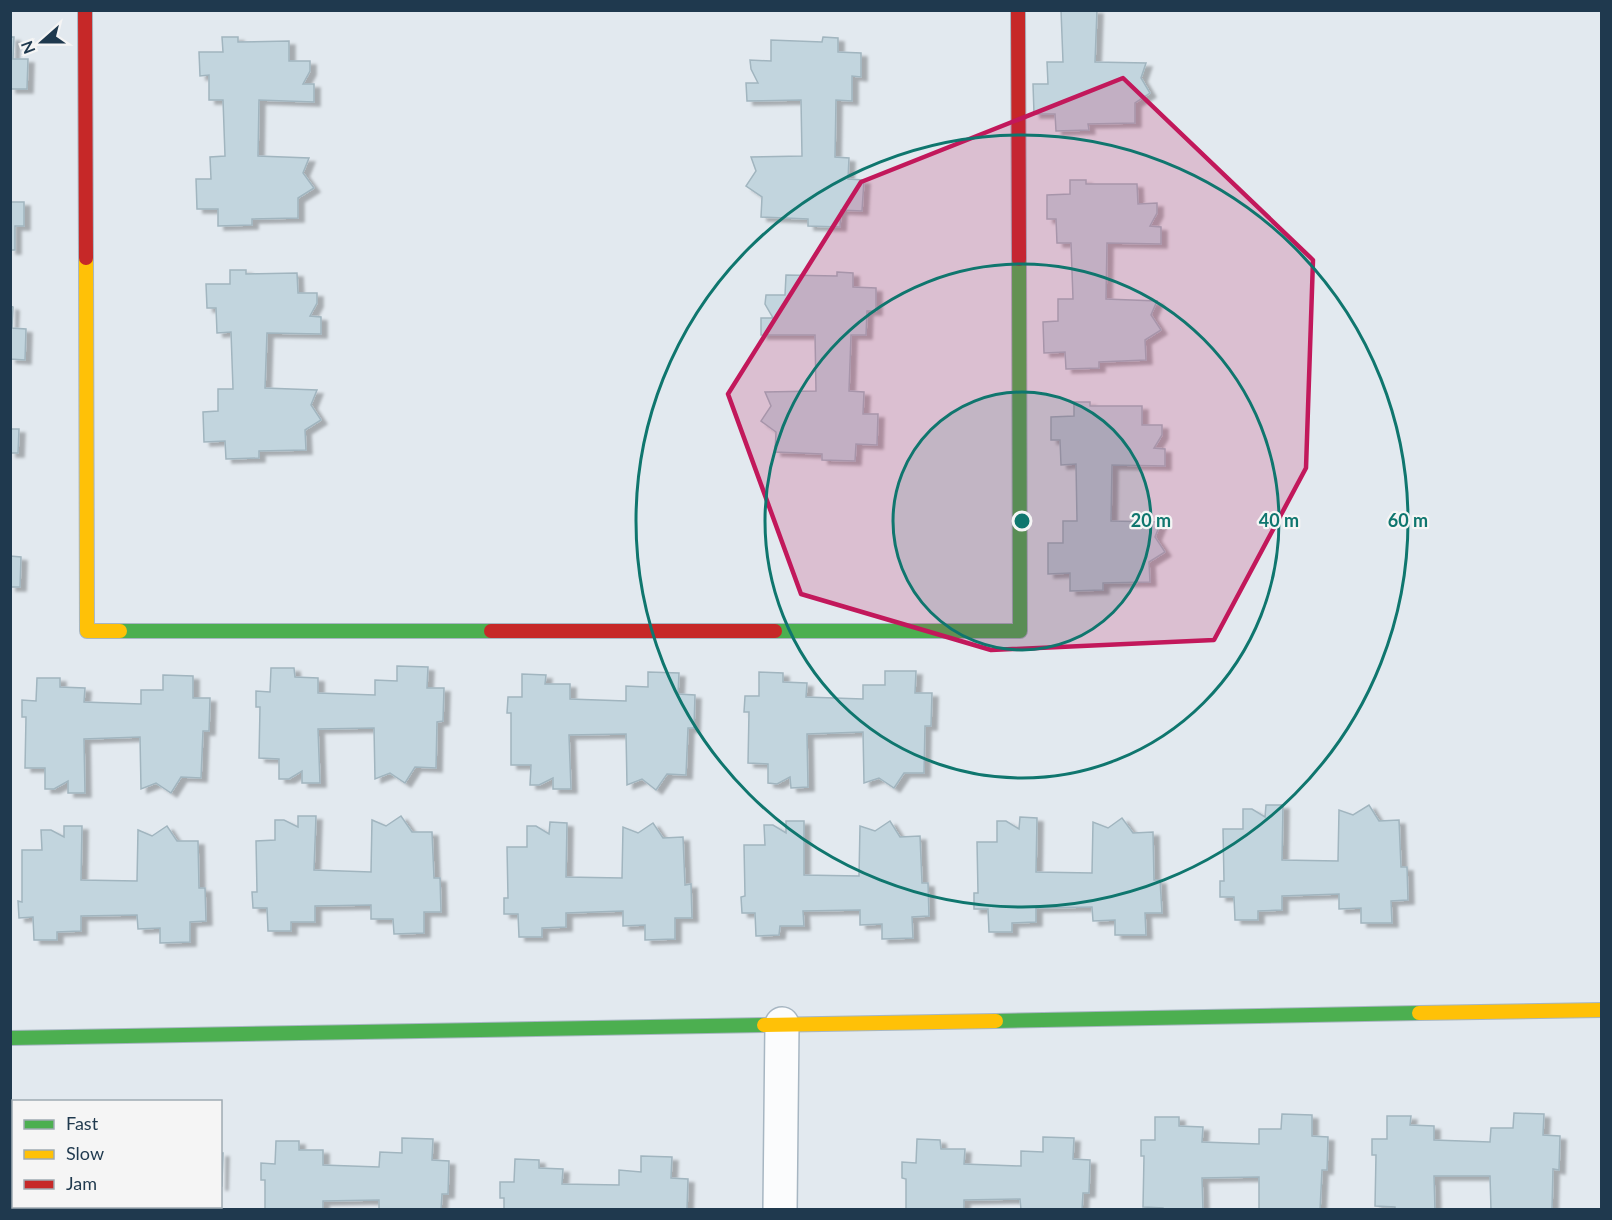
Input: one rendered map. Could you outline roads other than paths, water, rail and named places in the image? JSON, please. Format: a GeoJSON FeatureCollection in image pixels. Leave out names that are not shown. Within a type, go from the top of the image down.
{"type":"FeatureCollection","features":[{"type":"Feature","properties":{"kind":"street"},"geometry":{"type":"LineString","coordinates":[[85,10],[87,631],[1020,631],[1018,10]]}},
{"type":"Feature","properties":{"kind":"street"},"geometry":{"type":"LineString","coordinates":[[10,1038],[1602,1010]]}},
{"type":"Feature","properties":{"kind":"street"},"geometry":{"type":"LineString","coordinates":[[780,1209],[782,1024]]}}]}
